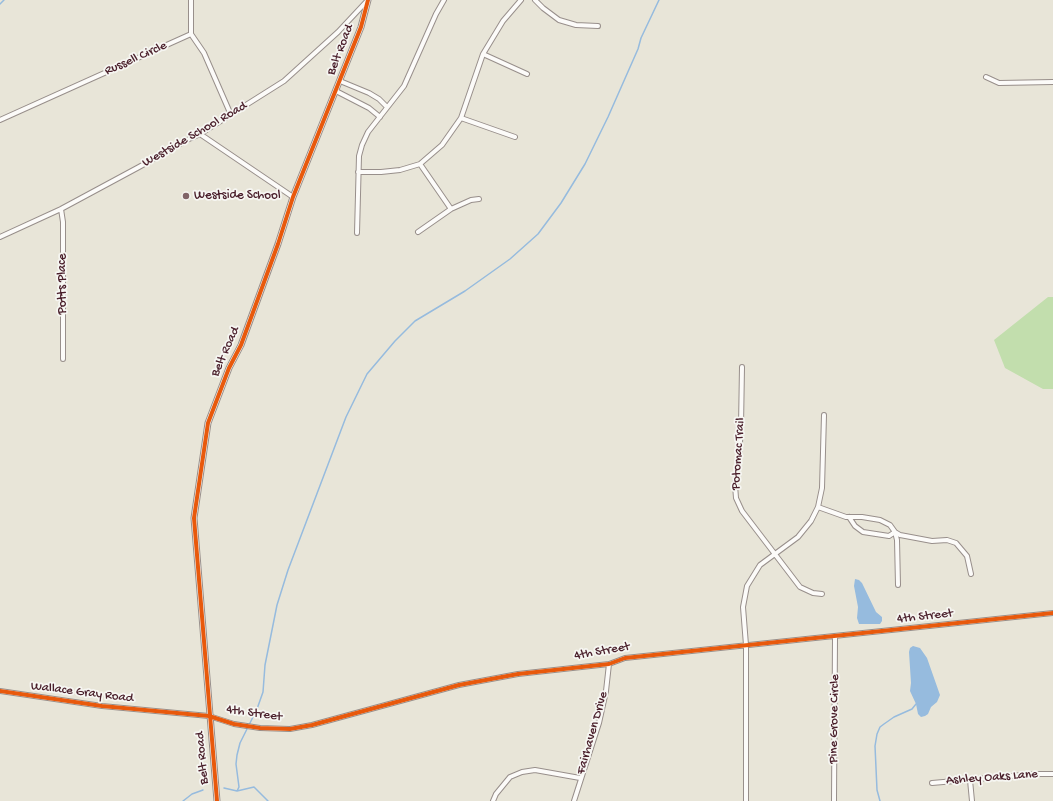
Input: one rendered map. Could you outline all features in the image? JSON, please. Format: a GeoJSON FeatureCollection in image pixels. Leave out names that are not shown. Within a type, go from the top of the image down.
{"type":"FeatureCollection","features":[{"type":"Feature","properties":{"kind":"street"},"geometry":{"type":"LineString","coordinates":[[191,0],[190,34],[204,53],[231,114]]}},
{"type":"Feature","properties":{"kind":"street","name":"Belt Road"},"geometry":{"type":"LineString","coordinates":[[217,801],[194,518],[208,423],[229,368],[242,345],[293,197],[361,27],[368,0]]}},
{"type":"Feature","properties":{"kind":"street","name":"Westside School Road"},"geometry":{"type":"LineString","coordinates":[[0,237],[60,209],[140,167],[200,134],[284,81],[338,32],[368,0]]}},
{"type":"Feature","properties":{"kind":"street"},"geometry":{"type":"LineString","coordinates":[[357,233],[358,172],[359,156],[362,145],[368,132],[404,86],[436,14],[444,0]]}},
{"type":"Feature","properties":{"kind":"street"},"geometry":{"type":"LineString","coordinates":[[358,172],[400,170],[420,164],[442,145],[461,118],[483,54],[504,21],[521,0]]}},
{"type":"Feature","properties":{"kind":"street"},"geometry":{"type":"LineString","coordinates":[[535,0],[559,20],[576,25],[598,26]]}},
{"type":"Feature","properties":{"kind":"street","name":"Russell Circle"},"geometry":{"type":"LineString","coordinates":[[0,120],[190,34]]}},
{"type":"Feature","properties":{"kind":"street"},"geometry":{"type":"LineString","coordinates":[[483,54],[527,74]]}},
{"type":"Feature","properties":{"kind":"street"},"geometry":{"type":"LineString","coordinates":[[986,77],[999,84],[1053,82]]}},
{"type":"Feature","properties":{"kind":"street"},"geometry":{"type":"LineString","coordinates":[[340,81],[369,93],[387,107]]}},
{"type":"Feature","properties":{"kind":"street"},"geometry":{"type":"LineString","coordinates":[[336,91],[369,108],[380,117]]}},
{"type":"Feature","properties":{"kind":"street"},"geometry":{"type":"LineString","coordinates":[[461,118],[515,137]]}},
{"type":"Feature","properties":{"kind":"street"},"geometry":{"type":"LineString","coordinates":[[200,134],[293,197]]}},
{"type":"Feature","properties":{"kind":"street"},"geometry":{"type":"LineString","coordinates":[[420,164],[451,210]]}},
{"type":"Feature","properties":{"kind":"street"},"geometry":{"type":"LineString","coordinates":[[418,232],[451,210],[471,200],[479,199]]}},
{"type":"Feature","properties":{"kind":"street","name":"Potts Place"},"geometry":{"type":"LineString","coordinates":[[60,209],[63,222],[63,359]]}},
{"type":"Feature","properties":{"kind":"street","name":"Potomac Trail"},"geometry":{"type":"LineString","coordinates":[[742,366],[740,459],[735,485],[736,498],[742,511],[800,587],[813,593],[822,594]]}},
{"type":"Feature","properties":{"kind":"street"},"geometry":{"type":"LineString","coordinates":[[746,801],[746,645],[743,607],[747,586],[760,565],[798,537],[811,522],[818,507],[822,488],[824,415]]}},
{"type":"Feature","properties":{"kind":"street"},"geometry":{"type":"LineString","coordinates":[[818,507],[849,517],[862,517],[880,520],[890,525],[895,532],[897,540],[898,585]]}},
{"type":"Feature","properties":{"kind":"street"},"geometry":{"type":"LineString","coordinates":[[849,517],[854,526],[863,532],[889,536],[895,532]]}},
{"type":"Feature","properties":{"kind":"street"},"geometry":{"type":"LineString","coordinates":[[895,532],[900,535],[932,541],[947,540],[956,543],[967,556],[971,574]]}},
{"type":"Feature","properties":{"kind":"street","name":"4th Street"},"geometry":{"type":"LineString","coordinates":[[209,716],[234,724],[260,728],[290,729],[312,725],[459,685],[518,674],[609,664],[625,658],[1053,613]]}},
{"type":"Feature","properties":{"kind":"street","name":"Pine Grove Circle"},"geometry":{"type":"LineString","coordinates":[[834,801],[835,636]]}},
{"type":"Feature","properties":{"kind":"street","name":"Fairhaven Drive"},"geometry":{"type":"LineString","coordinates":[[574,801],[580,778],[599,723],[606,691],[609,664]]}},
{"type":"Feature","properties":{"kind":"street","name":"Wallace Gray Road"},"geometry":{"type":"LineString","coordinates":[[0,692],[102,706],[209,716]]}},
{"type":"Feature","properties":{"kind":"street"},"geometry":{"type":"LineString","coordinates":[[493,801],[496,794],[510,777],[522,772],[534,770],[580,778]]}},
{"type":"Feature","properties":{"kind":"street","name":"Ashley Oaks Lane"},"geometry":{"type":"LineString","coordinates":[[932,783],[1034,774],[1053,774]]}},
{"type":"Feature","properties":{"kind":"street"},"geometry":{"type":"LineString","coordinates":[[970,780],[972,801]]}},
{"type":"Feature","properties":{"kind":"green space"},"geometry":{"type":"Polygon","coordinates":[[[1048,297],[1053,297],[1053,389],[1043,389],[1005,368],[994,340],[1048,297]]]}},
{"type":"Feature","properties":{"kind":"water"},"geometry":{"type":"Polygon","coordinates":[[[855,579],[862,583],[876,612],[882,617],[880,624],[859,624],[857,618],[858,607],[854,586],[855,579]]]}},
{"type":"Feature","properties":{"kind":"water"},"geometry":{"type":"Polygon","coordinates":[[[913,646],[920,648],[927,658],[940,695],[937,702],[931,707],[928,714],[921,717],[918,714],[916,704],[910,691],[911,683],[909,652],[910,648],[913,646]]]}},
{"type":"Feature","properties":{"kind":"waterway"},"geometry":{"type":"LineString","coordinates":[[0,4],[4,0]]}},
{"type":"Feature","properties":{"kind":"waterway"},"geometry":{"type":"LineString","coordinates":[[237,791],[239,787],[236,764],[237,755],[240,743],[257,709],[263,692],[265,665],[277,605],[288,570],[346,417],[367,374],[395,341],[415,321],[465,291],[510,259],[538,234],[561,203],[585,164],[608,117],[638,49],[641,38],[659,0]]}},
{"type":"Feature","properties":{"kind":"waterway"},"geometry":{"type":"LineString","coordinates":[[880,801],[877,790],[875,746],[877,734],[880,727],[894,717],[912,709],[916,704]]}},
{"type":"Feature","properties":{"kind":"waterway"},"geometry":{"type":"LineString","coordinates":[[224,788],[237,791],[254,787],[268,801]]}},
{"type":"Feature","properties":{"kind":"waterway"},"geometry":{"type":"LineString","coordinates":[[183,801],[192,794],[203,790]]}},
{"type":"Feature","properties":{"kind":"cycle path"},"geometry":{"type":"LineString","coordinates":[[217,801],[194,518],[208,423],[229,368],[241,345],[278,244],[293,197],[361,27],[368,0]]}},
{"type":"Feature","properties":{"kind":"cycle path"},"geometry":{"type":"LineString","coordinates":[[0,691],[102,706],[209,716],[234,724],[260,728],[290,729],[312,725],[459,685],[518,674],[609,664],[625,658],[1053,613]]}},
{"type":"Feature","properties":{"kind":"place","name":"Westside School"},"geometry":{"type":"Point","coordinates":[186,196]}}]}
